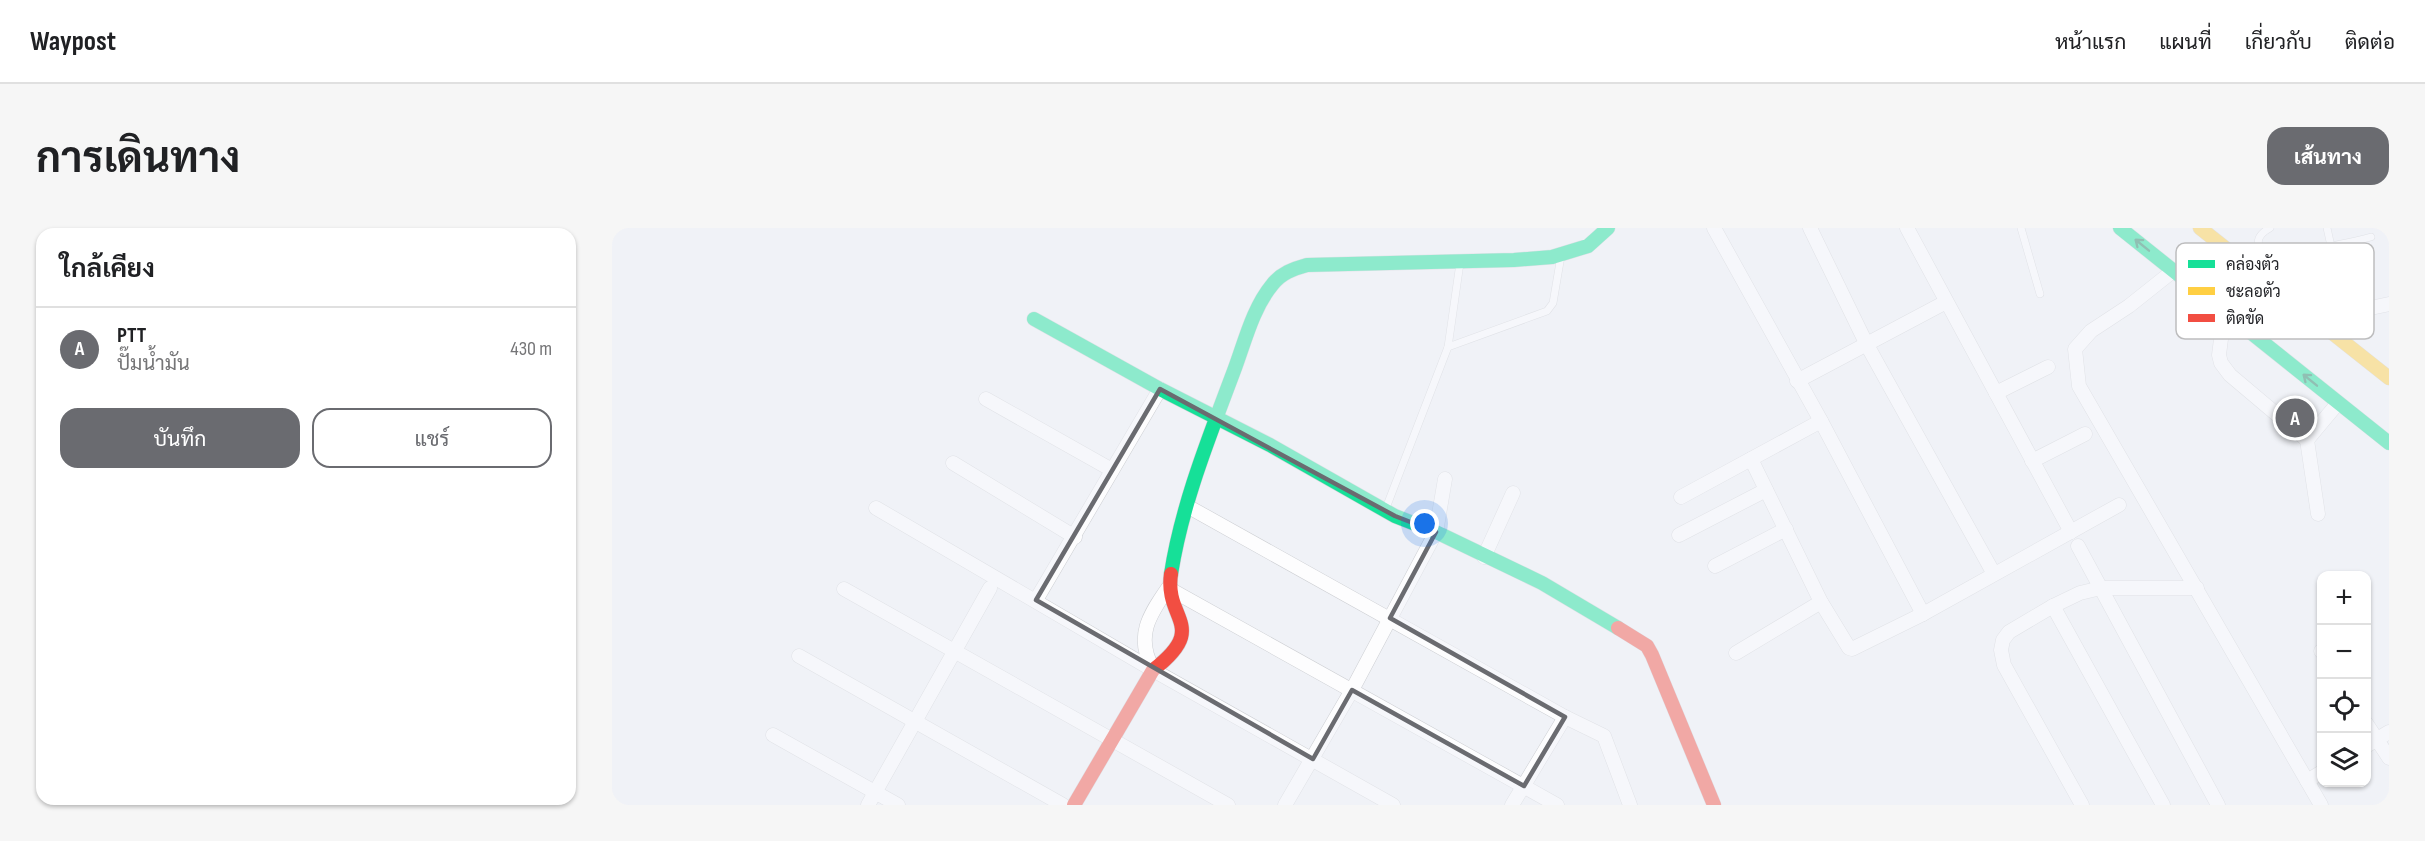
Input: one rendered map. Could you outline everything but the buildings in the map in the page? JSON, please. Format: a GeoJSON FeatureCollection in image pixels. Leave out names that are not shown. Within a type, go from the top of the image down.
{"type":"FeatureCollection","features":[{"type":"Feature","properties":{"kind":"street"},"geometry":{"type":"LineString","coordinates":[[1154,670],[1145,655],[1147,623],[1153,609],[1168,588],[1187,506],[1217,417],[1264,298],[1278,278],[1307,265],[1552,257],[1588,246],[1608,228]]}},
{"type":"Feature","properties":{"kind":"street"},"geometry":{"type":"LineString","coordinates":[[1714,228],[1821,421],[1923,614]]}},
{"type":"Feature","properties":{"kind":"street"},"geometry":{"type":"LineString","coordinates":[[1810,228],[1867,345],[1994,574]]}},
{"type":"Feature","properties":{"kind":"street"},"geometry":{"type":"LineString","coordinates":[[2120,228],[2176,273]]}},
{"type":"Feature","properties":{"kind":"street"},"geometry":{"type":"LineString","coordinates":[[2200,228],[2219,243]]}},
{"type":"Feature","properties":{"kind":"street"},"geometry":{"type":"LineString","coordinates":[[1912,230],[1946,302],[2071,532]]}},
{"type":"Feature","properties":{"kind":"street"},"geometry":{"type":"LineString","coordinates":[[2173,271],[2129,306],[2091,331],[2075,349],[2079,386],[2321,805]]}},
{"type":"Feature","properties":{"kind":"street"},"geometry":{"type":"LineString","coordinates":[[1797,381],[1946,302]]}},
{"type":"Feature","properties":{"kind":"street"},"geometry":{"type":"LineString","coordinates":[[2374,307],[2389,304]]}},
{"type":"Feature","properties":{"kind":"street"},"geometry":{"type":"LineString","coordinates":[[1034,319],[1160,389],[1217,417],[1385,511],[1436,532],[1542,584],[1647,646],[1664,679],[1714,805]]}},
{"type":"Feature","properties":{"kind":"street"},"geometry":{"type":"LineString","coordinates":[[2221,339],[2219,355],[2221,363],[2230,375],[2307,440],[2318,514]]}},
{"type":"Feature","properties":{"kind":"street"},"geometry":{"type":"LineString","coordinates":[[2260,339],[2389,443]]}},
{"type":"Feature","properties":{"kind":"street"},"geometry":{"type":"LineString","coordinates":[[2339,339],[2389,378]]}},
{"type":"Feature","properties":{"kind":"street"},"geometry":{"type":"LineString","coordinates":[[1996,393],[2048,367]]}},
{"type":"Feature","properties":{"kind":"street"},"geometry":{"type":"LineString","coordinates":[[1036,600],[1160,389]]}},
{"type":"Feature","properties":{"kind":"street"},"geometry":{"type":"LineString","coordinates":[[986,399],[1112,470]]}},
{"type":"Feature","properties":{"kind":"street"},"geometry":{"type":"LineString","coordinates":[[2307,440],[2338,403]]}},
{"type":"Feature","properties":{"kind":"street"},"geometry":{"type":"LineString","coordinates":[[1682,497],[1821,421]]}},
{"type":"Feature","properties":{"kind":"street"},"geometry":{"type":"LineString","coordinates":[[2032,461],[2085,434]]}},
{"type":"Feature","properties":{"kind":"street"},"geometry":{"type":"LineString","coordinates":[[1751,459],[1821,602],[1849,648],[1852,649],[1923,614],[2119,504]]}},
{"type":"Feature","properties":{"kind":"street"},"geometry":{"type":"LineString","coordinates":[[953,464],[1075,537]]}},
{"type":"Feature","properties":{"kind":"street"},"geometry":{"type":"LineString","coordinates":[[1285,805],[1352,690],[1436,532],[1445,479]]}},
{"type":"Feature","properties":{"kind":"street"},"geometry":{"type":"LineString","coordinates":[[1679,535],[1766,490]]}},
{"type":"Feature","properties":{"kind":"street"},"geometry":{"type":"LineString","coordinates":[[1484,557],[1512,493]]}},
{"type":"Feature","properties":{"kind":"street"},"geometry":{"type":"LineString","coordinates":[[1187,506],[1565,717],[1604,736],[1630,805]]}},
{"type":"Feature","properties":{"kind":"street"},"geometry":{"type":"LineString","coordinates":[[876,508],[1154,670],[1393,805]]}},
{"type":"Feature","properties":{"kind":"street"},"geometry":{"type":"LineString","coordinates":[[1715,566],[1786,529]]}},
{"type":"Feature","properties":{"kind":"street"},"geometry":{"type":"LineString","coordinates":[[2078,546],[2218,805]]}},
{"type":"Feature","properties":{"kind":"street"},"geometry":{"type":"LineString","coordinates":[[868,805],[990,588]]}},
{"type":"Feature","properties":{"kind":"street"},"geometry":{"type":"LineString","coordinates":[[1074,805],[1154,670],[1172,656],[1181,636],[1183,619],[1168,588]]}},
{"type":"Feature","properties":{"kind":"street"},"geometry":{"type":"LineString","coordinates":[[1168,588],[1557,805]]}},
{"type":"Feature","properties":{"kind":"street"},"geometry":{"type":"LineString","coordinates":[[2082,805],[2004,665],[2001,650],[2003,640],[2009,632],[2079,593],[2101,588],[2197,588]]}},
{"type":"Feature","properties":{"kind":"street"},"geometry":{"type":"LineString","coordinates":[[844,589],[1228,805]]}},
{"type":"Feature","properties":{"kind":"street"},"geometry":{"type":"LineString","coordinates":[[1736,653],[1821,602]]}},
{"type":"Feature","properties":{"kind":"street"},"geometry":{"type":"LineString","coordinates":[[2053,606],[2163,805]]}},
{"type":"Feature","properties":{"kind":"street"},"geometry":{"type":"LineString","coordinates":[[799,656],[1063,805]]}},
{"type":"Feature","properties":{"kind":"street"},"geometry":{"type":"LineString","coordinates":[[1512,805],[1565,717]]}},
{"type":"Feature","properties":{"kind":"street"},"geometry":{"type":"LineString","coordinates":[[773,735],[898,805]]}},
{"type":"Feature","properties":{"kind":"street"},"geometry":{"type":"LineString","coordinates":[[2378,739],[2389,758]]}},
{"type":"Feature","properties":{"kind":"street"},"geometry":{"type":"LineString","coordinates":[[2307,781],[2317,775]]}},
{"type":"Feature","properties":{"kind":"lane"},"geometry":{"type":"LineString","coordinates":[[2021,228],[2040,294]]}},
{"type":"Feature","properties":{"kind":"lane"},"geometry":{"type":"LineString","coordinates":[[2258,243],[2262,232],[2270,228]]}},
{"type":"Feature","properties":{"kind":"lane"},"geometry":{"type":"LineString","coordinates":[[2327,228],[2330,243]]}},
{"type":"Feature","properties":{"kind":"lane"},"geometry":{"type":"LineString","coordinates":[[2344,243],[2371,237]]}},
{"type":"Feature","properties":{"kind":"lane"},"geometry":{"type":"LineString","coordinates":[[1448,347],[1547,311],[1553,303],[1561,255]]}},
{"type":"Feature","properties":{"kind":"lane"},"geometry":{"type":"LineString","coordinates":[[1385,511],[1448,347],[1460,261]]}},
{"type":"Feature","properties":{"kind":"highlighted area"},"geometry":{"type":"Polygon","coordinates":[[[1160,389],[1395,516],[1436,532],[1390,618],[1565,717],[1524,786],[1352,690],[1313,759],[1036,600],[1160,389]]]}},
{"type":"Feature","properties":{"kind":"traffic: fast"},"geometry":{"type":"LineString","coordinates":[[1171,574],[1189,495],[1250,325],[1265,294],[1279,277],[1307,265],[1552,257],[1588,246],[1608,228]]}},
{"type":"Feature","properties":{"kind":"traffic: fast"},"geometry":{"type":"LineString","coordinates":[[2120,228],[2176,273]]}},
{"type":"Feature","properties":{"kind":"traffic: fast"},"geometry":{"type":"LineString","coordinates":[[1034,319],[1160,389],[1270,445],[1395,516],[1436,532],[1542,583],[1618,628]]}},
{"type":"Feature","properties":{"kind":"traffic: fast"},"geometry":{"type":"LineString","coordinates":[[2259,339],[2389,443]]}},
{"type":"Feature","properties":{"kind":"traffic: slow"},"geometry":{"type":"LineString","coordinates":[[2200,228],[2219,243]]}},
{"type":"Feature","properties":{"kind":"traffic: slow"},"geometry":{"type":"LineString","coordinates":[[2340,339],[2389,378]]}},
{"type":"Feature","properties":{"kind":"traffic: jam"},"geometry":{"type":"LineString","coordinates":[[1074,805],[1153,670],[1170,655],[1179,643],[1182,632],[1181,623],[1173,602],[1171,574]]}},
{"type":"Feature","properties":{"kind":"traffic: jam"},"geometry":{"type":"LineString","coordinates":[[1618,628],[1647,646],[1652,655],[1714,805]]}},
{"type":"Feature","properties":{"kind":"place","name":"PTT"},"geometry":{"type":"Point","coordinates":[2295,418]}}]}
